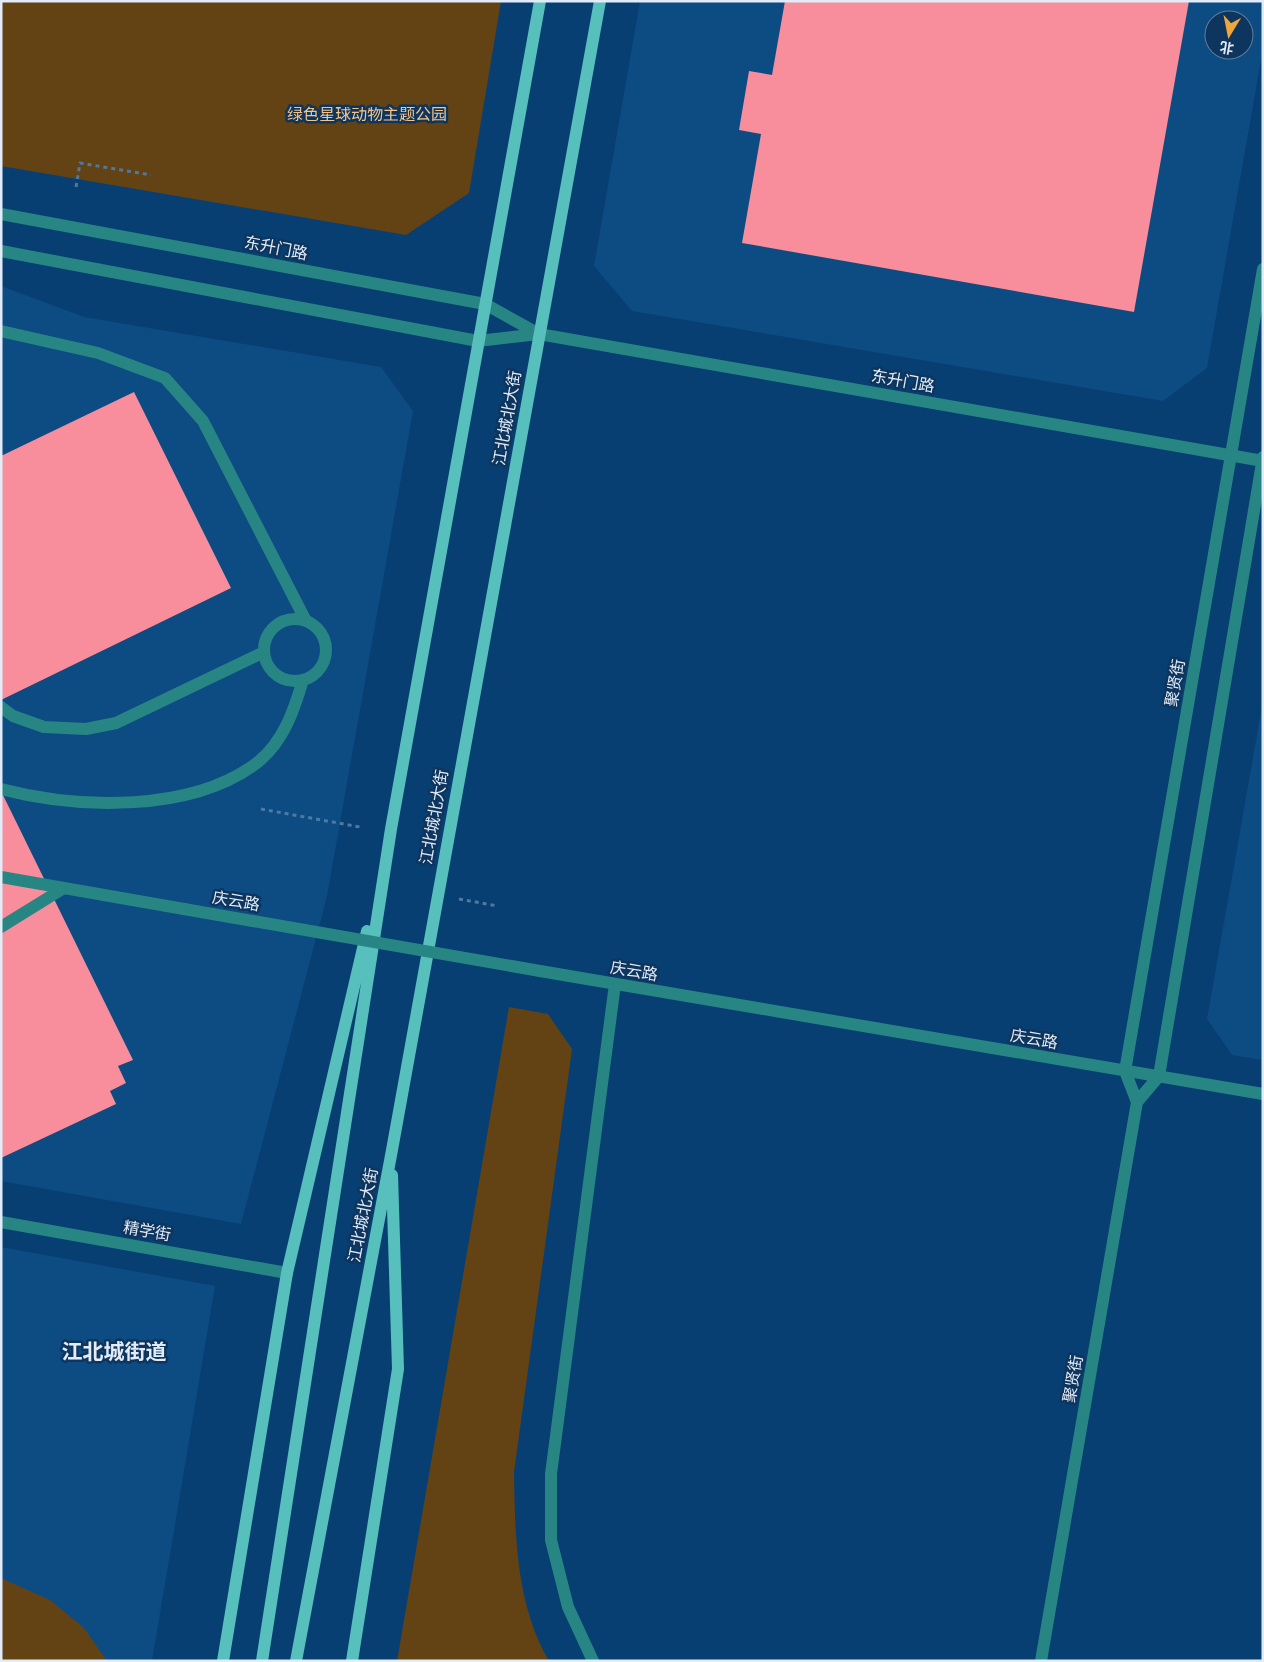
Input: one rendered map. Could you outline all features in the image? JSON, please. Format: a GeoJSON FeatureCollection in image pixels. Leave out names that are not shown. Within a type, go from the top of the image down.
{"type":"FeatureCollection","features":[{"type":"Feature","properties":{"kind":"main road","name":"江北城北大街"},"geometry":{"type":"LineString","coordinates":[[262,1661],[391,829],[540,1]]}},
{"type":"Feature","properties":{"kind":"main road","name":"江北城北大街"},"geometry":{"type":"LineString","coordinates":[[296,1661],[392,1150],[436,895],[600,1]]}},
{"type":"Feature","properties":{"kind":"main road"},"geometry":{"type":"LineString","coordinates":[[223,1661],[286,1273],[391,829]]}},
{"type":"Feature","properties":{"kind":"main road"},"geometry":{"type":"LineString","coordinates":[[352,1661],[398,1368],[392,1150]]}},
{"type":"Feature","properties":{"kind":"street","name":"东升门路"},"geometry":{"type":"LineString","coordinates":[[1,214],[485,304],[538,334]]}},
{"type":"Feature","properties":{"kind":"street","name":"东升门路"},"geometry":{"type":"LineString","coordinates":[[1,251],[478,341],[538,334],[1230,455],[1262,459]]}},
{"type":"Feature","properties":{"kind":"street","name":"聚贤街"},"geometry":{"type":"LineString","coordinates":[[1125,1071],[1263,269]]}},
{"type":"Feature","properties":{"kind":"street"},"geometry":{"type":"LineString","coordinates":[[1,331],[98,352],[165,378],[203,421],[306,621],[321,633],[326,652],[319,669],[303,680],[282,678],[273,671],[264,652],[269,632],[286,620],[306,621]]}},
{"type":"Feature","properties":{"kind":"street","name":"聚贤街"},"geometry":{"type":"LineString","coordinates":[[1041,1661],[1137,1102],[1158,1076],[1262,459]]}},
{"type":"Feature","properties":{"kind":"street"},"geometry":{"type":"LineString","coordinates":[[1,707],[13,716],[44,727],[86,729],[116,723],[264,652]]}},
{"type":"Feature","properties":{"kind":"street"},"geometry":{"type":"LineString","coordinates":[[1,789],[24,795],[78,803],[132,802],[183,795],[225,781],[259,761],[283,733],[294,710],[303,680]]}},
{"type":"Feature","properties":{"kind":"street","name":"庆云路"},"geometry":{"type":"LineString","coordinates":[[1,877],[1263,1094]]}},
{"type":"Feature","properties":{"kind":"street"},"geometry":{"type":"LineString","coordinates":[[1,927],[64,888]]}},
{"type":"Feature","properties":{"kind":"street"},"geometry":{"type":"LineString","coordinates":[[594,1661],[568,1607],[551,1540],[551,1474],[615,984]]}},
{"type":"Feature","properties":{"kind":"street"},"geometry":{"type":"LineString","coordinates":[[1125,1071],[1137,1102]]}},
{"type":"Feature","properties":{"kind":"street","name":"精学街"},"geometry":{"type":"LineString","coordinates":[[1,1222],[286,1273]]}},
{"type":"Feature","properties":{"kind":"path"},"geometry":{"type":"LineString","coordinates":[[76,187],[80,163],[151,175]]}},
{"type":"Feature","properties":{"kind":"path"},"geometry":{"type":"LineString","coordinates":[[261,809],[360,826]]}},
{"type":"Feature","properties":{"kind":"path"},"geometry":{"type":"LineString","coordinates":[[436,895],[498,906]]}},
{"type":"Feature","properties":{"kind":"shaded area"},"geometry":{"type":"Polygon","coordinates":[[[640,1],[1263,1],[1263,48],[1207,368],[1163,401],[632,311],[594,266],[640,1]]]}},
{"type":"Feature","properties":{"kind":"shaded area"},"geometry":{"type":"Polygon","coordinates":[[[1,286],[84,317],[381,367],[413,411],[327,896],[241,1224],[1,1181],[1,286]]]}},
{"type":"Feature","properties":{"kind":"shaded area"},"geometry":{"type":"Polygon","coordinates":[[[1263,701],[1263,1060],[1232,1055],[1207,1019],[1263,701]]]}},
{"type":"Feature","properties":{"kind":"shaded area"},"geometry":{"type":"Polygon","coordinates":[[[1,1247],[215,1286],[152,1661],[1,1661],[1,1247]]]}},
{"type":"Feature","properties":{"kind":"green space","name":"绿色星球动物主题公园"},"geometry":{"type":"Polygon","coordinates":[[[1,1],[501,1],[469,193],[406,235],[1,166],[1,1]]]}},
{"type":"Feature","properties":{"kind":"green space"},"geometry":{"type":"Polygon","coordinates":[[[509,1007],[548,1014],[572,1049],[514,1472],[515,1521],[524,1593],[538,1639],[549,1661],[397,1661],[509,1007]]]}},
{"type":"Feature","properties":{"kind":"green space"},"geometry":{"type":"Polygon","coordinates":[[[1,1578],[50,1600],[84,1628],[107,1661],[1,1661],[1,1578]]]}},
{"type":"Feature","properties":{"kind":"building"},"geometry":{"type":"Polygon","coordinates":[[[785,1],[1189,1],[1134,312],[742,243],[761,134],[739,130],[749,71],[772,75],[785,1]]]}},
{"type":"Feature","properties":{"kind":"building"},"geometry":{"type":"Polygon","coordinates":[[[134,392],[231,588],[1,700],[1,456],[134,392]]]}},
{"type":"Feature","properties":{"kind":"building"},"geometry":{"type":"Polygon","coordinates":[[[1,791],[133,1060],[118,1066],[126,1083],[110,1091],[116,1104],[1,1158],[1,791]]]}},
{"type":"Feature","properties":{"kind":"district","name":"江北城街道"},"geometry":{"type":"Point","coordinates":[114,1351]}}]}
